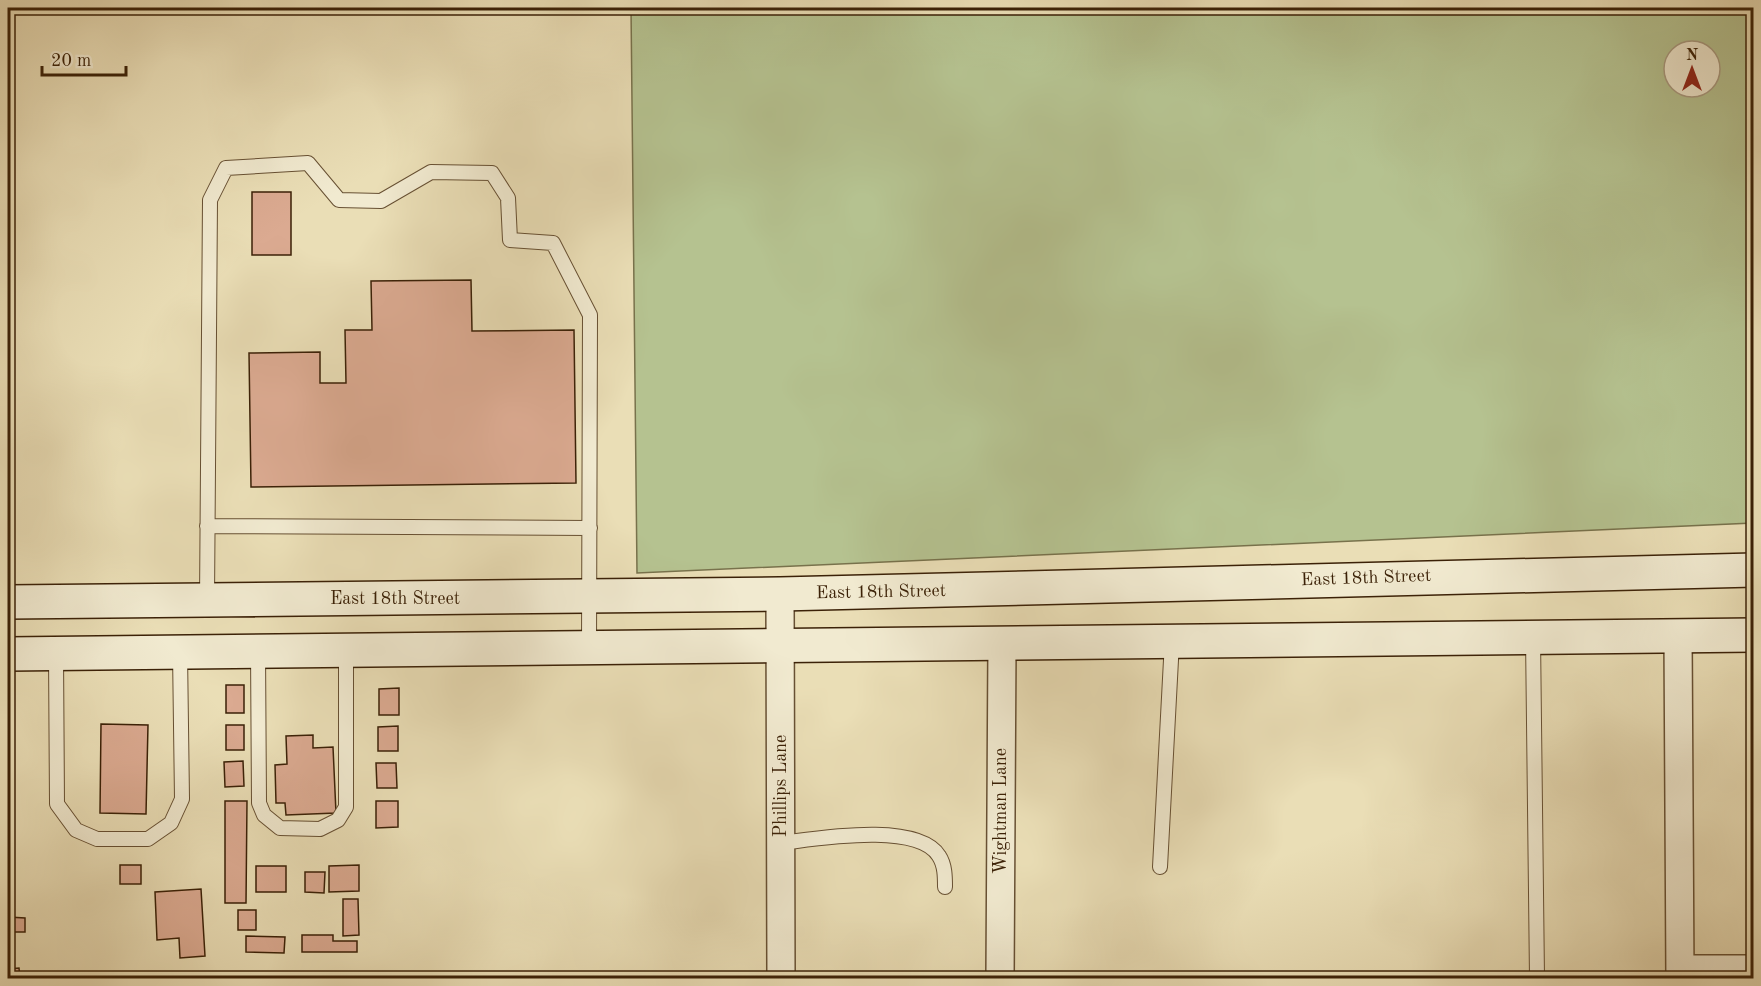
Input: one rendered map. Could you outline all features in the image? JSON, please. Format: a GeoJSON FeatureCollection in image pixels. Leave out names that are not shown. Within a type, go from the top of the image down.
{"type":"FeatureCollection","features":[{"type":"Feature","properties":{"kind":"main road","name":"East 18th Street"},"geometry":{"type":"LineString","coordinates":[[8,602],[780,594],[1754,570]]}},
{"type":"Feature","properties":{"kind":"main road"},"geometry":{"type":"LineString","coordinates":[[8,654],[1754,635]]}},
{"type":"Feature","properties":{"kind":"street","name":"Phillips Lane"},"geometry":{"type":"LineString","coordinates":[[780,594],[781,978]]}},
{"type":"Feature","properties":{"kind":"street"},"geometry":{"type":"LineString","coordinates":[[1678,635],[1680,974],[1754,969]]}},
{"type":"Feature","properties":{"kind":"street","name":"Wightman Lane"},"geometry":{"type":"LineString","coordinates":[[1000,978],[1002,644]]}},
{"type":"Feature","properties":{"kind":"lane"},"geometry":{"type":"LineString","coordinates":[[207,600],[210,200],[226,168],[308,163],[339,200],[381,201],[431,172],[492,173],[508,198],[510,240],[553,243],[590,315],[589,648]]}},
{"type":"Feature","properties":{"kind":"lane"},"geometry":{"type":"LineString","coordinates":[[207,526],[590,528]]}},
{"type":"Feature","properties":{"kind":"lane"},"geometry":{"type":"LineString","coordinates":[[1533,637],[1538,978]]}},
{"type":"Feature","properties":{"kind":"lane"},"geometry":{"type":"LineString","coordinates":[[1160,867],[1172,641]]}},
{"type":"Feature","properties":{"kind":"lane"},"geometry":{"type":"LineString","coordinates":[[258,650],[259,803],[264,815],[280,828],[320,829],[338,820],[346,807],[346,650]]}},
{"type":"Feature","properties":{"kind":"lane"},"geometry":{"type":"LineString","coordinates":[[56,654],[57,804],[76,830],[97,839],[148,839],[171,823],[182,799],[180,651]]}},
{"type":"Feature","properties":{"kind":"lane"},"geometry":{"type":"LineString","coordinates":[[781,843],[829,837],[882,835],[918,840],[938,855],[946,874],[945,887]]}},
{"type":"Feature","properties":{"kind":"green space"},"geometry":{"type":"Polygon","coordinates":[[[631,8],[1753,8],[1753,523],[637,573],[631,8]]]}},
{"type":"Feature","properties":{"kind":"building"},"geometry":{"type":"Polygon","coordinates":[[[252,192],[291,192],[291,255],[252,255],[252,192]]]}},
{"type":"Feature","properties":{"kind":"building"},"geometry":{"type":"Polygon","coordinates":[[[471,280],[472,331],[574,330],[576,483],[251,487],[249,353],[320,352],[320,383],[346,383],[345,330],[372,330],[371,281],[471,280]]]}},
{"type":"Feature","properties":{"kind":"building"},"geometry":{"type":"Polygon","coordinates":[[[226,685],[244,685],[244,713],[226,713],[226,685]]]}},
{"type":"Feature","properties":{"kind":"building"},"geometry":{"type":"Polygon","coordinates":[[[399,688],[399,715],[379,715],[379,689],[399,688]]]}},
{"type":"Feature","properties":{"kind":"building"},"geometry":{"type":"Polygon","coordinates":[[[101,724],[148,725],[146,814],[100,813],[101,724]]]}},
{"type":"Feature","properties":{"kind":"building"},"geometry":{"type":"Polygon","coordinates":[[[226,725],[244,725],[244,750],[226,750],[226,725]]]}},
{"type":"Feature","properties":{"kind":"building"},"geometry":{"type":"Polygon","coordinates":[[[398,726],[398,751],[378,751],[378,727],[398,726]]]}},
{"type":"Feature","properties":{"kind":"building"},"geometry":{"type":"Polygon","coordinates":[[[313,735],[313,748],[333,747],[336,813],[286,815],[285,803],[276,803],[275,765],[287,764],[286,736],[313,735]]]}},
{"type":"Feature","properties":{"kind":"building"},"geometry":{"type":"Polygon","coordinates":[[[243,761],[244,786],[225,787],[224,762],[243,761]]]}},
{"type":"Feature","properties":{"kind":"building"},"geometry":{"type":"Polygon","coordinates":[[[376,763],[396,763],[397,788],[377,788],[376,763]]]}},
{"type":"Feature","properties":{"kind":"building"},"geometry":{"type":"Polygon","coordinates":[[[225,801],[247,801],[246,903],[225,903],[225,801]]]}},
{"type":"Feature","properties":{"kind":"building"},"geometry":{"type":"Polygon","coordinates":[[[376,801],[398,801],[398,827],[376,828],[376,801]]]}},
{"type":"Feature","properties":{"kind":"building"},"geometry":{"type":"Polygon","coordinates":[[[120,865],[141,865],[141,884],[120,884],[120,865]]]}},
{"type":"Feature","properties":{"kind":"building"},"geometry":{"type":"Polygon","coordinates":[[[359,865],[359,891],[329,892],[329,866],[359,865]]]}},
{"type":"Feature","properties":{"kind":"building"},"geometry":{"type":"Polygon","coordinates":[[[256,866],[286,866],[286,892],[256,892],[256,866]]]}},
{"type":"Feature","properties":{"kind":"building"},"geometry":{"type":"Polygon","coordinates":[[[305,872],[325,872],[324,893],[305,892],[305,872]]]}},
{"type":"Feature","properties":{"kind":"building"},"geometry":{"type":"Polygon","coordinates":[[[201,889],[205,956],[180,958],[179,938],[157,940],[155,892],[201,889]]]}},
{"type":"Feature","properties":{"kind":"building"},"geometry":{"type":"Polygon","coordinates":[[[343,899],[358,899],[359,935],[343,936],[343,899]]]}},
{"type":"Feature","properties":{"kind":"building"},"geometry":{"type":"Polygon","coordinates":[[[238,910],[256,910],[256,930],[238,930],[238,910]]]}},
{"type":"Feature","properties":{"kind":"building"},"geometry":{"type":"Polygon","coordinates":[[[8,917],[25,918],[25,932],[8,932],[8,917]]]}},
{"type":"Feature","properties":{"kind":"building"},"geometry":{"type":"Polygon","coordinates":[[[302,935],[333,935],[333,941],[357,941],[357,952],[302,952],[302,935]]]}},
{"type":"Feature","properties":{"kind":"building"},"geometry":{"type":"Polygon","coordinates":[[[246,936],[285,937],[284,953],[246,952],[246,936]]]}},
{"type":"Feature","properties":{"kind":"building"},"geometry":{"type":"Polygon","coordinates":[[[19,968],[20,978],[8,978],[8,969],[19,968]]]}}]}
